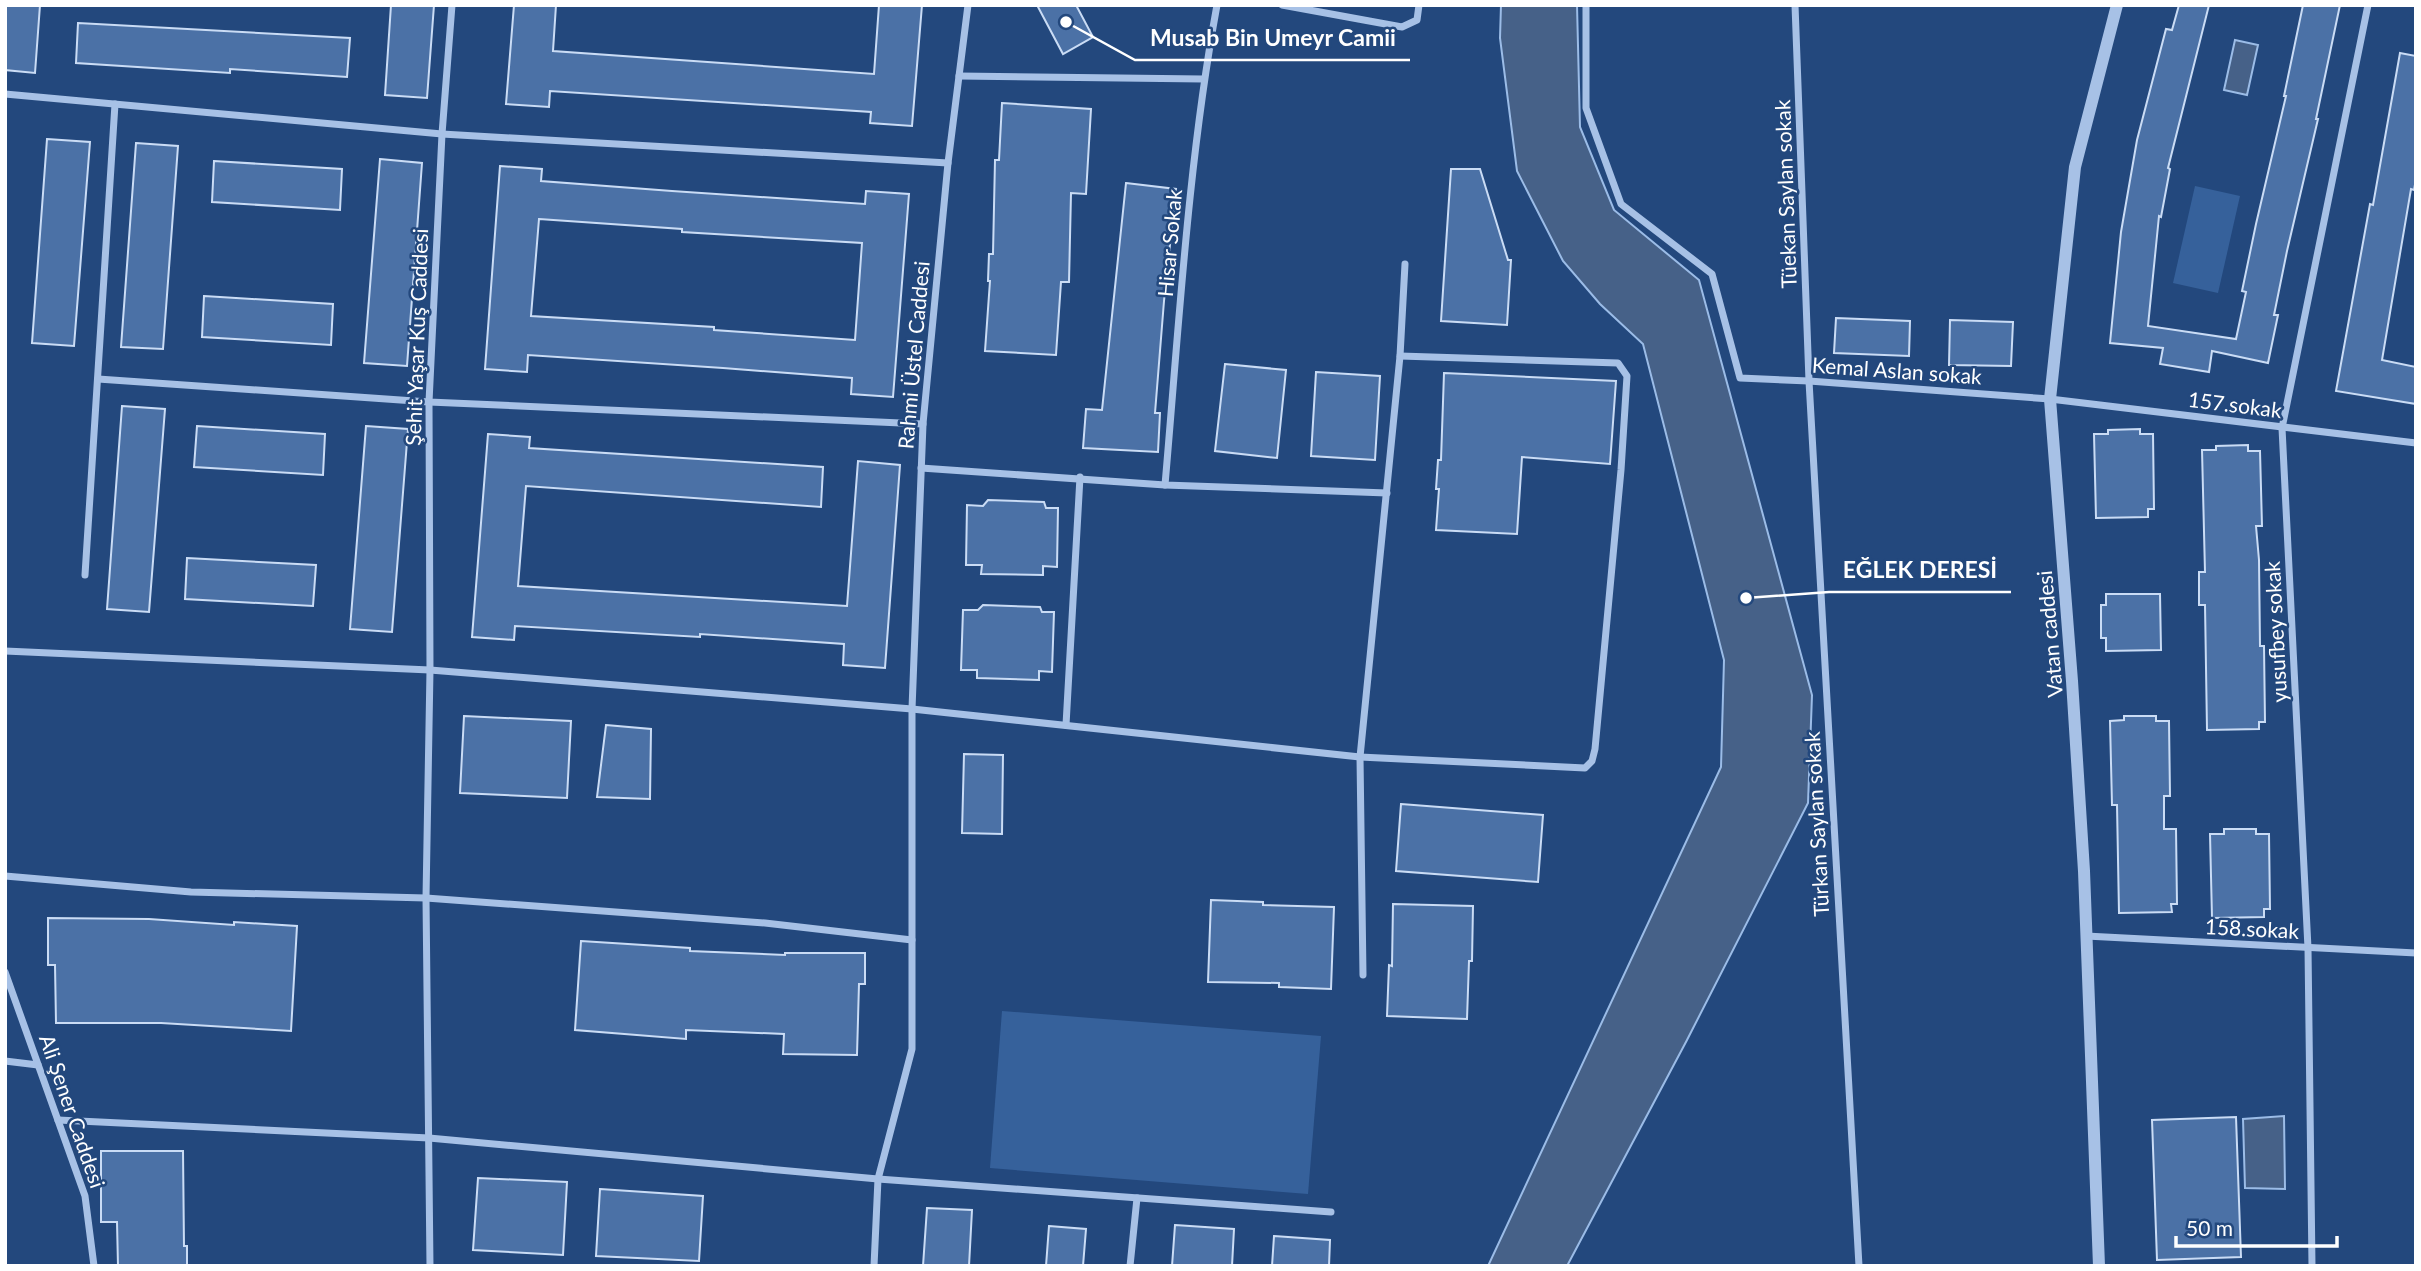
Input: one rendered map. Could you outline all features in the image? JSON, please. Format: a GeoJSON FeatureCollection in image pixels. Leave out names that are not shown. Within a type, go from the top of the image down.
{"type":"FeatureCollection","features":[{"type":"Feature","properties":{"kind":"street","name":"Şehit Yaşar Kuş Caddesi"},"geometry":{"type":"LineString","coordinates":[[430,1266],[426,898],[430,670],[429,402],[442,134],[452,5]]}},
{"type":"Feature","properties":{"kind":"street","name":"Rahmi Üstel Caddesi"},"geometry":{"type":"LineString","coordinates":[[874,1266],[878,1179],[912,1049],[912,709],[923,424],[948,163],[968,5]]}},
{"type":"Feature","properties":{"kind":"street","name":"Hisar Sokak"},"geometry":{"type":"LineString","coordinates":[[1165,485],[1203,79],[1217,5]]}},
{"type":"Feature","properties":{"kind":"street"},"geometry":{"type":"LineString","coordinates":[[1282,5],[1402,27],[1417,20],[1419,5]]}},
{"type":"Feature","properties":{"kind":"street","name":"Kemal Aslan sokak"},"geometry":{"type":"LineString","coordinates":[[1586,5],[1586,108],[1621,204],[1712,274],[1740,378],[2050,399]]}},
{"type":"Feature","properties":{"kind":"street","name":"Tüekan Saylan sokak"},"geometry":{"type":"LineString","coordinates":[[1795,5],[1809,381]]}},
{"type":"Feature","properties":{"kind":"street","name":"Vatan caddesi"},"geometry":{"type":"LineString","coordinates":[[2099,1266],[2086,936],[2072,681],[2050,399],[2075,167],[2117,5]]}},
{"type":"Feature","properties":{"kind":"street","name":"yusufbey sokak"},"geometry":{"type":"LineString","coordinates":[[2312,1266],[2308,948],[2282,428],[2368,5]]}},
{"type":"Feature","properties":{"kind":"street"},"geometry":{"type":"LineString","coordinates":[[959,76],[1203,79]]}},
{"type":"Feature","properties":{"kind":"street"},"geometry":{"type":"LineString","coordinates":[[5,94],[442,134],[948,163]]}},
{"type":"Feature","properties":{"kind":"street"},"geometry":{"type":"LineString","coordinates":[[85,575],[115,104]]}},
{"type":"Feature","properties":{"kind":"street"},"geometry":{"type":"LineString","coordinates":[[1363,975],[1360,757],[1400,356],[1405,264]]}},
{"type":"Feature","properties":{"kind":"street"},"geometry":{"type":"LineString","coordinates":[[5,651],[430,670],[912,709],[1360,757],[1585,768],[1592,761],[1595,749],[1627,376],[1618,363],[1400,356]]}},
{"type":"Feature","properties":{"kind":"street"},"geometry":{"type":"LineString","coordinates":[[98,379],[429,402],[923,424]]}},
{"type":"Feature","properties":{"kind":"street","name":"Türkan Saylan sokak"},"geometry":{"type":"LineString","coordinates":[[1809,381],[1859,1266]]}},
{"type":"Feature","properties":{"kind":"street","name":"157.sokak"},"geometry":{"type":"LineString","coordinates":[[2050,399],[2416,443]]}},
{"type":"Feature","properties":{"kind":"street"},"geometry":{"type":"LineString","coordinates":[[921,468],[1165,485],[1387,493]]}},
{"type":"Feature","properties":{"kind":"street"},"geometry":{"type":"LineString","coordinates":[[1066,725],[1080,477]]}},
{"type":"Feature","properties":{"kind":"street"},"geometry":{"type":"LineString","coordinates":[[5,876],[191,892],[426,898],[765,923],[912,940]]}},
{"type":"Feature","properties":{"kind":"street","name":"158.sokak"},"geometry":{"type":"LineString","coordinates":[[2086,936],[2416,953]]}},
{"type":"Feature","properties":{"kind":"street","name":"Ali Şener Caddesi"},"geometry":{"type":"LineString","coordinates":[[5,972],[85,1196],[94,1266]]}},
{"type":"Feature","properties":{"kind":"street"},"geometry":{"type":"LineString","coordinates":[[5,1061],[38,1065]]}},
{"type":"Feature","properties":{"kind":"street"},"geometry":{"type":"LineString","coordinates":[[58,1120],[429,1138],[878,1179],[1331,1212]]}},
{"type":"Feature","properties":{"kind":"street"},"geometry":{"type":"LineString","coordinates":[[1130,1266],[1137,1198]]}},
{"type":"Feature","properties":{"kind":"shaded area"},"geometry":{"type":"Polygon","coordinates":[[[1501,5],[1577,5],[1580,127],[1614,210],[1699,280],[1812,695],[1808,803],[1567,1266],[1488,1266],[1721,767],[1724,660],[1643,344],[1600,304],[1563,261],[1517,171],[1500,38],[1501,5]]]}},
{"type":"Feature","properties":{"kind":"shaded area"},"geometry":{"type":"Polygon","coordinates":[[[2235,40],[2258,45],[2247,95],[2224,90],[2235,40]]]}},
{"type":"Feature","properties":{"kind":"shaded area"},"geometry":{"type":"Polygon","coordinates":[[[2195,186],[2240,196],[2218,293],[2173,283],[2195,186]]]}},
{"type":"Feature","properties":{"kind":"shaded area"},"geometry":{"type":"Polygon","coordinates":[[[1002,1011],[1321,1036],[1308,1194],[990,1168],[1002,1011]]]}},
{"type":"Feature","properties":{"kind":"shaded area"},"geometry":{"type":"Polygon","coordinates":[[[2284,1116],[2285,1189],[2245,1188],[2243,1119],[2284,1116]]]}},
{"type":"Feature","properties":{"kind":"building"},"geometry":{"type":"Polygon","coordinates":[[[5,5],[40,5],[35,73],[5,70],[5,5]]]}},
{"type":"Feature","properties":{"kind":"building"},"geometry":{"type":"Polygon","coordinates":[[[391,5],[434,5],[427,98],[385,95],[391,5]]]}},
{"type":"Feature","properties":{"kind":"building"},"geometry":{"type":"Polygon","coordinates":[[[514,5],[556,5],[553,51],[874,74],[879,5],[922,5],[912,126],[870,123],[871,112],[550,91],[549,107],[506,104],[514,5]]]}},
{"type":"Feature","properties":{"kind":"building"},"geometry":{"type":"Polygon","coordinates":[[[1037,5],[1076,5],[1093,37],[1063,54],[1037,5]]]}},
{"type":"Feature","properties":{"kind":"building"},"geometry":{"type":"Polygon","coordinates":[[[2179,5],[2209,5],[2168,168],[2170,169],[2161,217],[2159,216],[2148,326],[2236,339],[2246,292],[2242,291],[2286,96],[2303,5],[2340,5],[2318,119],[2274,315],[2278,315],[2268,363],[2212,351],[2209,372],[2160,364],[2163,348],[2110,343],[2121,232],[2137,140],[2166,29],[2172,30],[2179,5]]]}},
{"type":"Feature","properties":{"kind":"building"},"geometry":{"type":"Polygon","coordinates":[[[78,23],[350,38],[347,77],[76,63],[78,23]]]}},
{"type":"Feature","properties":{"kind":"building"},"geometry":{"type":"Polygon","coordinates":[[[2400,53],[2416,56],[2416,179],[2414,190],[2411,189],[2382,360],[2416,367],[2416,404],[2336,391],[2400,53]]]}},
{"type":"Feature","properties":{"kind":"building"},"geometry":{"type":"Polygon","coordinates":[[[1002,103],[1091,109],[1086,194],[1071,193],[1069,282],[1061,282],[1056,355],[985,351],[990,281],[989,254],[993,254],[995,160],[999,160],[1002,103]]]}},
{"type":"Feature","properties":{"kind":"building"},"geometry":{"type":"Polygon","coordinates":[[[47,139],[90,142],[74,346],[32,343],[47,139]]]}},
{"type":"Feature","properties":{"kind":"building"},"geometry":{"type":"Polygon","coordinates":[[[136,143],[178,146],[163,349],[121,347],[136,143]]]}},
{"type":"Feature","properties":{"kind":"building"},"geometry":{"type":"Polygon","coordinates":[[[380,159],[422,163],[407,366],[364,363],[380,159]]]}},
{"type":"Feature","properties":{"kind":"building"},"geometry":{"type":"Polygon","coordinates":[[[214,161],[342,169],[340,210],[212,202],[214,161]]]}},
{"type":"Feature","properties":{"kind":"building"},"geometry":{"type":"Polygon","coordinates":[[[500,166],[542,169],[541,181],[672,191],[865,204],[866,191],[909,194],[893,397],[851,394],[852,378],[723,368],[528,355],[527,372],[485,369],[500,166]],[[539,219],[531,316],[714,327],[714,330],[855,340],[862,243],[682,232],[682,229],[539,219]]]}},
{"type":"Feature","properties":{"kind":"building"},"geometry":{"type":"Polygon","coordinates":[[[1451,169],[1480,169],[1508,260],[1511,260],[1507,325],[1441,321],[1451,169]]]}},
{"type":"Feature","properties":{"kind":"building"},"geometry":{"type":"Polygon","coordinates":[[[1126,183],[1176,189],[1155,413],[1160,413],[1158,452],[1083,448],[1086,409],[1102,410],[1126,183]]]}},
{"type":"Feature","properties":{"kind":"building"},"geometry":{"type":"Polygon","coordinates":[[[204,296],[333,304],[331,345],[202,337],[204,296]]]}},
{"type":"Feature","properties":{"kind":"building"},"geometry":{"type":"Polygon","coordinates":[[[1836,318],[1910,321],[1909,356],[1834,353],[1836,318]]]}},
{"type":"Feature","properties":{"kind":"building"},"geometry":{"type":"Polygon","coordinates":[[[1950,320],[2013,322],[2011,366],[1949,365],[1950,320]]]}},
{"type":"Feature","properties":{"kind":"building"},"geometry":{"type":"Polygon","coordinates":[[[1225,364],[1286,370],[1277,458],[1215,451],[1225,364]]]}},
{"type":"Feature","properties":{"kind":"building"},"geometry":{"type":"Polygon","coordinates":[[[1316,372],[1380,376],[1375,460],[1311,456],[1316,372]]]}},
{"type":"Feature","properties":{"kind":"building"},"geometry":{"type":"Polygon","coordinates":[[[1444,373],[1616,381],[1610,464],[1522,457],[1517,534],[1436,530],[1444,373]]]}},
{"type":"Feature","properties":{"kind":"building"},"geometry":{"type":"Polygon","coordinates":[[[122,406],[165,409],[149,612],[107,609],[122,406]]]}},
{"type":"Feature","properties":{"kind":"building"},"geometry":{"type":"Polygon","coordinates":[[[197,426],[325,434],[323,475],[194,467],[197,426]]]}},
{"type":"Feature","properties":{"kind":"building"},"geometry":{"type":"Polygon","coordinates":[[[366,426],[408,429],[392,632],[350,629],[366,426]]]}},
{"type":"Feature","properties":{"kind":"building"},"geometry":{"type":"Polygon","coordinates":[[[2140,429],[2140,434],[2153,434],[2154,509],[2148,509],[2148,517],[2096,518],[2094,434],[2108,434],[2108,430],[2140,429]]]}},
{"type":"Feature","properties":{"kind":"building"},"geometry":{"type":"Polygon","coordinates":[[[488,434],[530,437],[529,448],[823,467],[821,507],[526,486],[518,586],[847,606],[858,461],[900,465],[885,668],[843,665],[844,644],[700,634],[700,637],[515,626],[514,640],[472,637],[488,434]]]}},
{"type":"Feature","properties":{"kind":"building"},"geometry":{"type":"Polygon","coordinates":[[[2248,445],[2248,451],[2260,451],[2262,526],[2256,526],[2260,646],[2264,646],[2265,722],[2259,722],[2259,729],[2207,730],[2205,605],[2199,605],[2199,572],[2205,572],[2202,450],[2216,450],[2216,446],[2248,445]]]}},
{"type":"Feature","properties":{"kind":"building"},"geometry":{"type":"Polygon","coordinates":[[[988,500],[1044,502],[1046,508],[1058,508],[1057,567],[1043,566],[1043,575],[981,574],[982,565],[966,565],[967,505],[983,506],[988,500]]]}},
{"type":"Feature","properties":{"kind":"building"},"geometry":{"type":"Polygon","coordinates":[[[187,558],[316,565],[313,606],[185,599],[187,558]]]}},
{"type":"Feature","properties":{"kind":"building"},"geometry":{"type":"Polygon","coordinates":[[[2106,594],[2160,594],[2161,650],[2106,651],[2106,638],[2101,638],[2101,605],[2106,605],[2106,594]]]}},
{"type":"Feature","properties":{"kind":"building"},"geometry":{"type":"Polygon","coordinates":[[[983,605],[1040,607],[1042,612],[1054,612],[1052,672],[1039,671],[1039,680],[977,678],[977,670],[961,670],[963,610],[978,610],[983,605]]]}},
{"type":"Feature","properties":{"kind":"building"},"geometry":{"type":"Polygon","coordinates":[[[464,716],[571,721],[567,798],[460,793],[464,716]]]}},
{"type":"Feature","properties":{"kind":"building"},"geometry":{"type":"Polygon","coordinates":[[[2124,716],[2156,716],[2156,721],[2169,721],[2170,796],[2164,796],[2164,829],[2176,829],[2177,904],[2171,904],[2172,912],[2119,913],[2117,805],[2112,805],[2110,721],[2124,720],[2124,716]]]}},
{"type":"Feature","properties":{"kind":"building"},"geometry":{"type":"Polygon","coordinates":[[[606,725],[651,729],[650,799],[597,797],[606,725]]]}},
{"type":"Feature","properties":{"kind":"building"},"geometry":{"type":"Polygon","coordinates":[[[964,754],[1003,755],[1002,834],[962,833],[964,754]]]}},
{"type":"Feature","properties":{"kind":"building"},"geometry":{"type":"Polygon","coordinates":[[[1401,804],[1543,815],[1538,882],[1396,871],[1401,804]]]}},
{"type":"Feature","properties":{"kind":"building"},"geometry":{"type":"Polygon","coordinates":[[[2224,829],[2256,829],[2256,834],[2269,834],[2270,909],[2264,909],[2264,917],[2212,918],[2210,834],[2224,834],[2224,829]]]}},
{"type":"Feature","properties":{"kind":"building"},"geometry":{"type":"Polygon","coordinates":[[[1211,900],[1334,907],[1331,989],[1279,987],[1279,983],[1208,982],[1211,900]]]}},
{"type":"Feature","properties":{"kind":"building"},"geometry":{"type":"Polygon","coordinates":[[[1393,904],[1473,906],[1467,1019],[1387,1016],[1389,965],[1392,966],[1393,904]]]}},
{"type":"Feature","properties":{"kind":"building"},"geometry":{"type":"Polygon","coordinates":[[[48,918],[149,919],[297,926],[291,1031],[161,1023],[56,1023],[55,965],[48,965],[48,918]]]}},
{"type":"Feature","properties":{"kind":"building"},"geometry":{"type":"Polygon","coordinates":[[[581,941],[690,948],[690,951],[785,955],[865,953],[865,984],[859,984],[857,1055],[783,1054],[784,1034],[686,1030],[686,1039],[575,1030],[581,941]]]}},
{"type":"Feature","properties":{"kind":"building"},"geometry":{"type":"Polygon","coordinates":[[[2236,1117],[2241,1257],[2157,1260],[2152,1120],[2236,1117]]]}},
{"type":"Feature","properties":{"kind":"building"},"geometry":{"type":"Polygon","coordinates":[[[101,1151],[183,1151],[184,1246],[187,1246],[187,1266],[118,1266],[117,1222],[101,1222],[101,1151]]]}},
{"type":"Feature","properties":{"kind":"building"},"geometry":{"type":"Polygon","coordinates":[[[478,1178],[567,1182],[563,1255],[473,1250],[478,1178]]]}},
{"type":"Feature","properties":{"kind":"building"},"geometry":{"type":"Polygon","coordinates":[[[600,1189],[703,1196],[699,1261],[596,1256],[600,1189]]]}},
{"type":"Feature","properties":{"kind":"building"},"geometry":{"type":"Polygon","coordinates":[[[927,1208],[972,1210],[969,1266],[923,1266],[927,1208]]]}},
{"type":"Feature","properties":{"kind":"building"},"geometry":{"type":"Polygon","coordinates":[[[1175,1225],[1234,1229],[1232,1266],[1172,1266],[1175,1225]]]}},
{"type":"Feature","properties":{"kind":"building"},"geometry":{"type":"Polygon","coordinates":[[[1049,1226],[1086,1229],[1083,1266],[1046,1266],[1049,1226]]]}},
{"type":"Feature","properties":{"kind":"building"},"geometry":{"type":"Polygon","coordinates":[[[1274,1236],[1330,1240],[1329,1266],[1272,1266],[1274,1236]]]}},
{"type":"Feature","properties":{"kind":"place","name":"Musab Bin Umeyr Camii"},"geometry":{"type":"Point","coordinates":[1066,22]}},
{"type":"Feature","properties":{"kind":"place","name":"EĞLEK DERESİ"},"geometry":{"type":"Point","coordinates":[1746,598]}}]}
